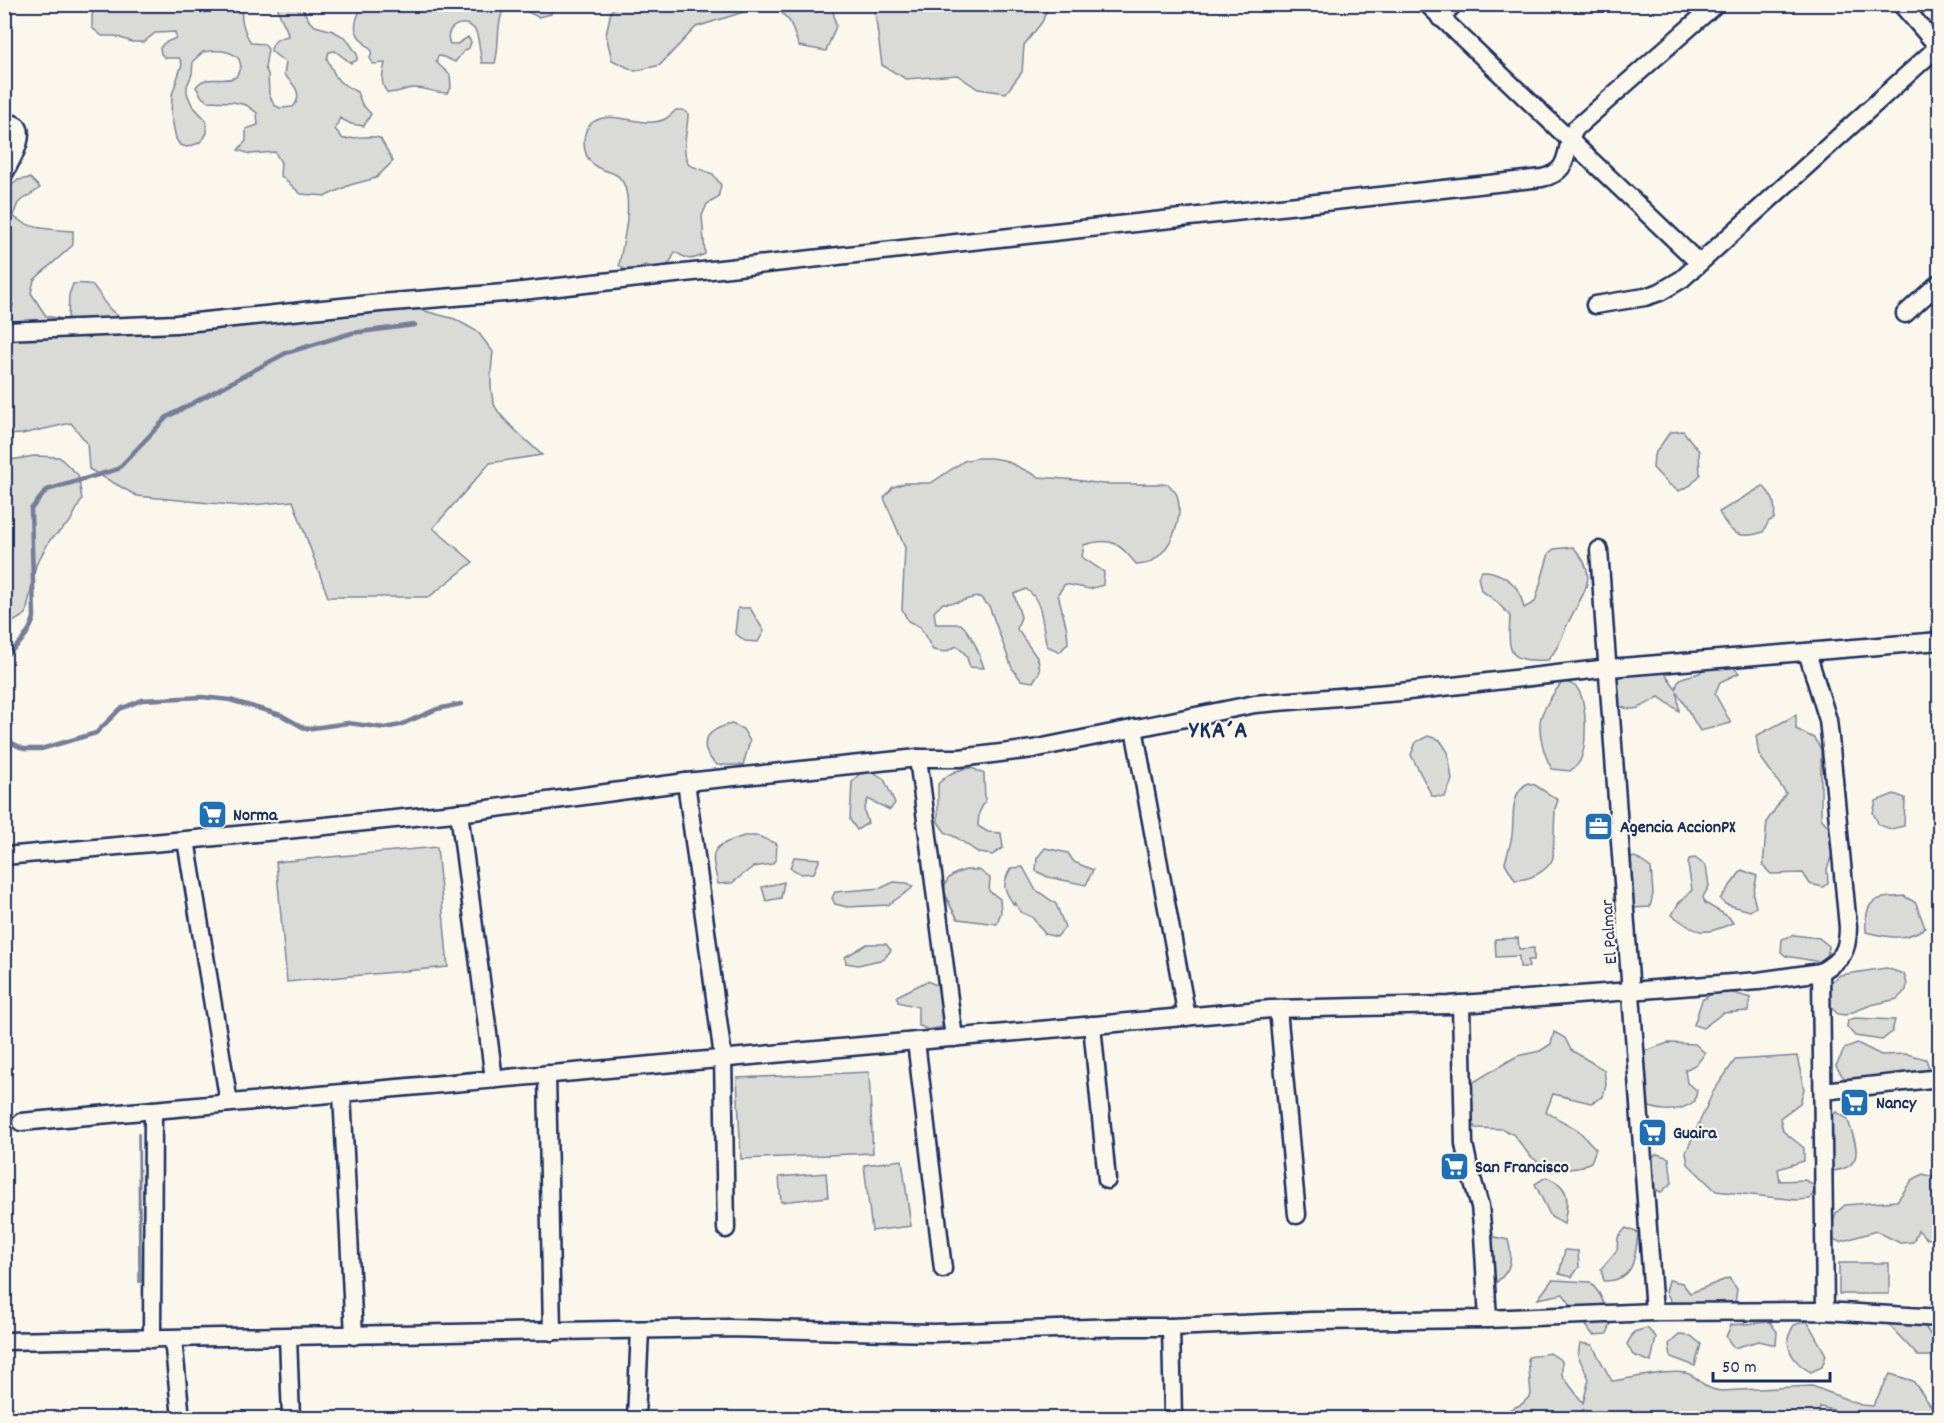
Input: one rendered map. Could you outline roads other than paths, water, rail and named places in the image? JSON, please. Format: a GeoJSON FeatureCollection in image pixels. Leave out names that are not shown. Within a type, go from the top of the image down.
{"type":"FeatureCollection","features":[{"type":"Feature","properties":{"kind":"street"},"geometry":{"type":"LineString","coordinates":[[1427,4],[1699,263]]}},
{"type":"Feature","properties":{"kind":"street"},"geometry":{"type":"LineString","coordinates":[[1440,18],[1454,4]]}},
{"type":"Feature","properties":{"kind":"street"},"geometry":{"type":"LineString","coordinates":[[4,331],[176,324],[504,293],[1542,178],[1555,175],[1562,168],[1576,128],[1716,4]]}},
{"type":"Feature","properties":{"kind":"street"},"geometry":{"type":"LineString","coordinates":[[1595,305],[1645,297],[1660,292],[1682,279],[1939,47],[1901,4]]}},
{"type":"Feature","properties":{"kind":"street"},"geometry":{"type":"LineString","coordinates":[[4,123],[14,124],[21,135],[4,174]]}},
{"type":"Feature","properties":{"kind":"street"},"geometry":{"type":"LineString","coordinates":[[1905,314],[1940,282]]}},
{"type":"Feature","properties":{"kind":"street","name":"El Palmar"},"geometry":{"type":"LineString","coordinates":[[1599,550],[1654,1312]]}},
{"type":"Feature","properties":{"kind":"street"},"geometry":{"type":"LineString","coordinates":[[4,856],[459,812],[686,782],[918,758],[960,758],[1033,749],[1255,704],[1400,692],[1609,668],[1940,641]]}},
{"type":"Feature","properties":{"kind":"street"},"geometry":{"type":"LineString","coordinates":[[21,1122],[1278,1009],[1424,1007],[1758,981],[1821,972],[1843,955],[1848,944],[1848,927],[1830,738],[1807,652]]}},
{"type":"Feature","properties":{"kind":"street"},"geometry":{"type":"LineString","coordinates":[[1134,728],[1187,1017]]}},
{"type":"Feature","properties":{"kind":"street"},"geometry":{"type":"LineString","coordinates":[[918,758],[954,1038]]}},
{"type":"Feature","properties":{"kind":"street"},"geometry":{"type":"LineString","coordinates":[[686,782],[723,1058],[726,1230]]}},
{"type":"Feature","properties":{"kind":"street"},"geometry":{"type":"LineString","coordinates":[[459,812],[494,1079]]}},
{"type":"Feature","properties":{"kind":"street"},"geometry":{"type":"LineString","coordinates":[[186,840],[229,1103]]}},
{"type":"Feature","properties":{"kind":"street"},"geometry":{"type":"LineString","coordinates":[[1821,972],[1825,1311]]}},
{"type":"Feature","properties":{"kind":"street"},"geometry":{"type":"LineString","coordinates":[[1461,1004],[1464,1144],[1468,1168],[1480,1206],[1484,1235],[1488,1319]]}},
{"type":"Feature","properties":{"kind":"street"},"geometry":{"type":"LineString","coordinates":[[1278,1009],[1297,1215]]}},
{"type":"Feature","properties":{"kind":"street"},"geometry":{"type":"LineString","coordinates":[[1092,1025],[1107,1180]]}},
{"type":"Feature","properties":{"kind":"street"},"geometry":{"type":"LineString","coordinates":[[916,1041],[943,1269]]}},
{"type":"Feature","properties":{"kind":"street"},"geometry":{"type":"LineString","coordinates":[[547,1074],[552,1332]]}},
{"type":"Feature","properties":{"kind":"street"},"geometry":{"type":"LineString","coordinates":[[1823,1091],[1940,1078]]}},
{"type":"Feature","properties":{"kind":"street"},"geometry":{"type":"LineString","coordinates":[[342,1093],[354,1336]]}},
{"type":"Feature","properties":{"kind":"street"},"geometry":{"type":"LineString","coordinates":[[152,1339],[153,1110]]}},
{"type":"Feature","properties":{"kind":"street"},"geometry":{"type":"LineString","coordinates":[[4,1341],[728,1328],[933,1333],[1311,1321],[1488,1319],[1654,1312],[1825,1311],[1940,1318]]}},
{"type":"Feature","properties":{"kind":"street"},"geometry":{"type":"LineString","coordinates":[[1171,1327],[1173,1419]]}},
{"type":"Feature","properties":{"kind":"street"},"geometry":{"type":"LineString","coordinates":[[636,1419],[640,1330]]}},
{"type":"Feature","properties":{"kind":"street"},"geometry":{"type":"LineString","coordinates":[[288,1337],[291,1419]]}},
{"type":"Feature","properties":{"kind":"street"},"geometry":{"type":"LineString","coordinates":[[173,1339],[181,1419]]}},
{"type":"Feature","properties":{"kind":"waterway"},"geometry":{"type":"LineString","coordinates":[[4,657],[22,640],[34,618],[31,509],[47,490],[118,469],[167,417],[286,353],[352,333],[415,325]]}},
{"type":"Feature","properties":{"kind":"waterway"},"geometry":{"type":"LineString","coordinates":[[4,739],[24,749],[41,749],[96,733],[120,709],[142,700],[202,697],[230,700],[281,715],[306,729],[348,723],[385,728],[400,725],[437,709],[461,704]]}},
{"type":"Feature","properties":{"kind":"place","name":"Norma"},"geometry":{"type":"Point","coordinates":[212,814]}},
{"type":"Feature","properties":{"kind":"place","name":"Agencia AccionPX"},"geometry":{"type":"Point","coordinates":[1599,826]}},
{"type":"Feature","properties":{"kind":"place","name":"Nancy"},"geometry":{"type":"Point","coordinates":[1855,1102]}},
{"type":"Feature","properties":{"kind":"place","name":"Guaira"},"geometry":{"type":"Point","coordinates":[1652,1132]}},
{"type":"Feature","properties":{"kind":"place","name":"San Francisco"},"geometry":{"type":"Point","coordinates":[1454,1166]}},
{"type":"Feature","properties":{"kind":"district","name":"YKA´A"},"geometry":{"type":"Point","coordinates":[1219,729]}}]}
